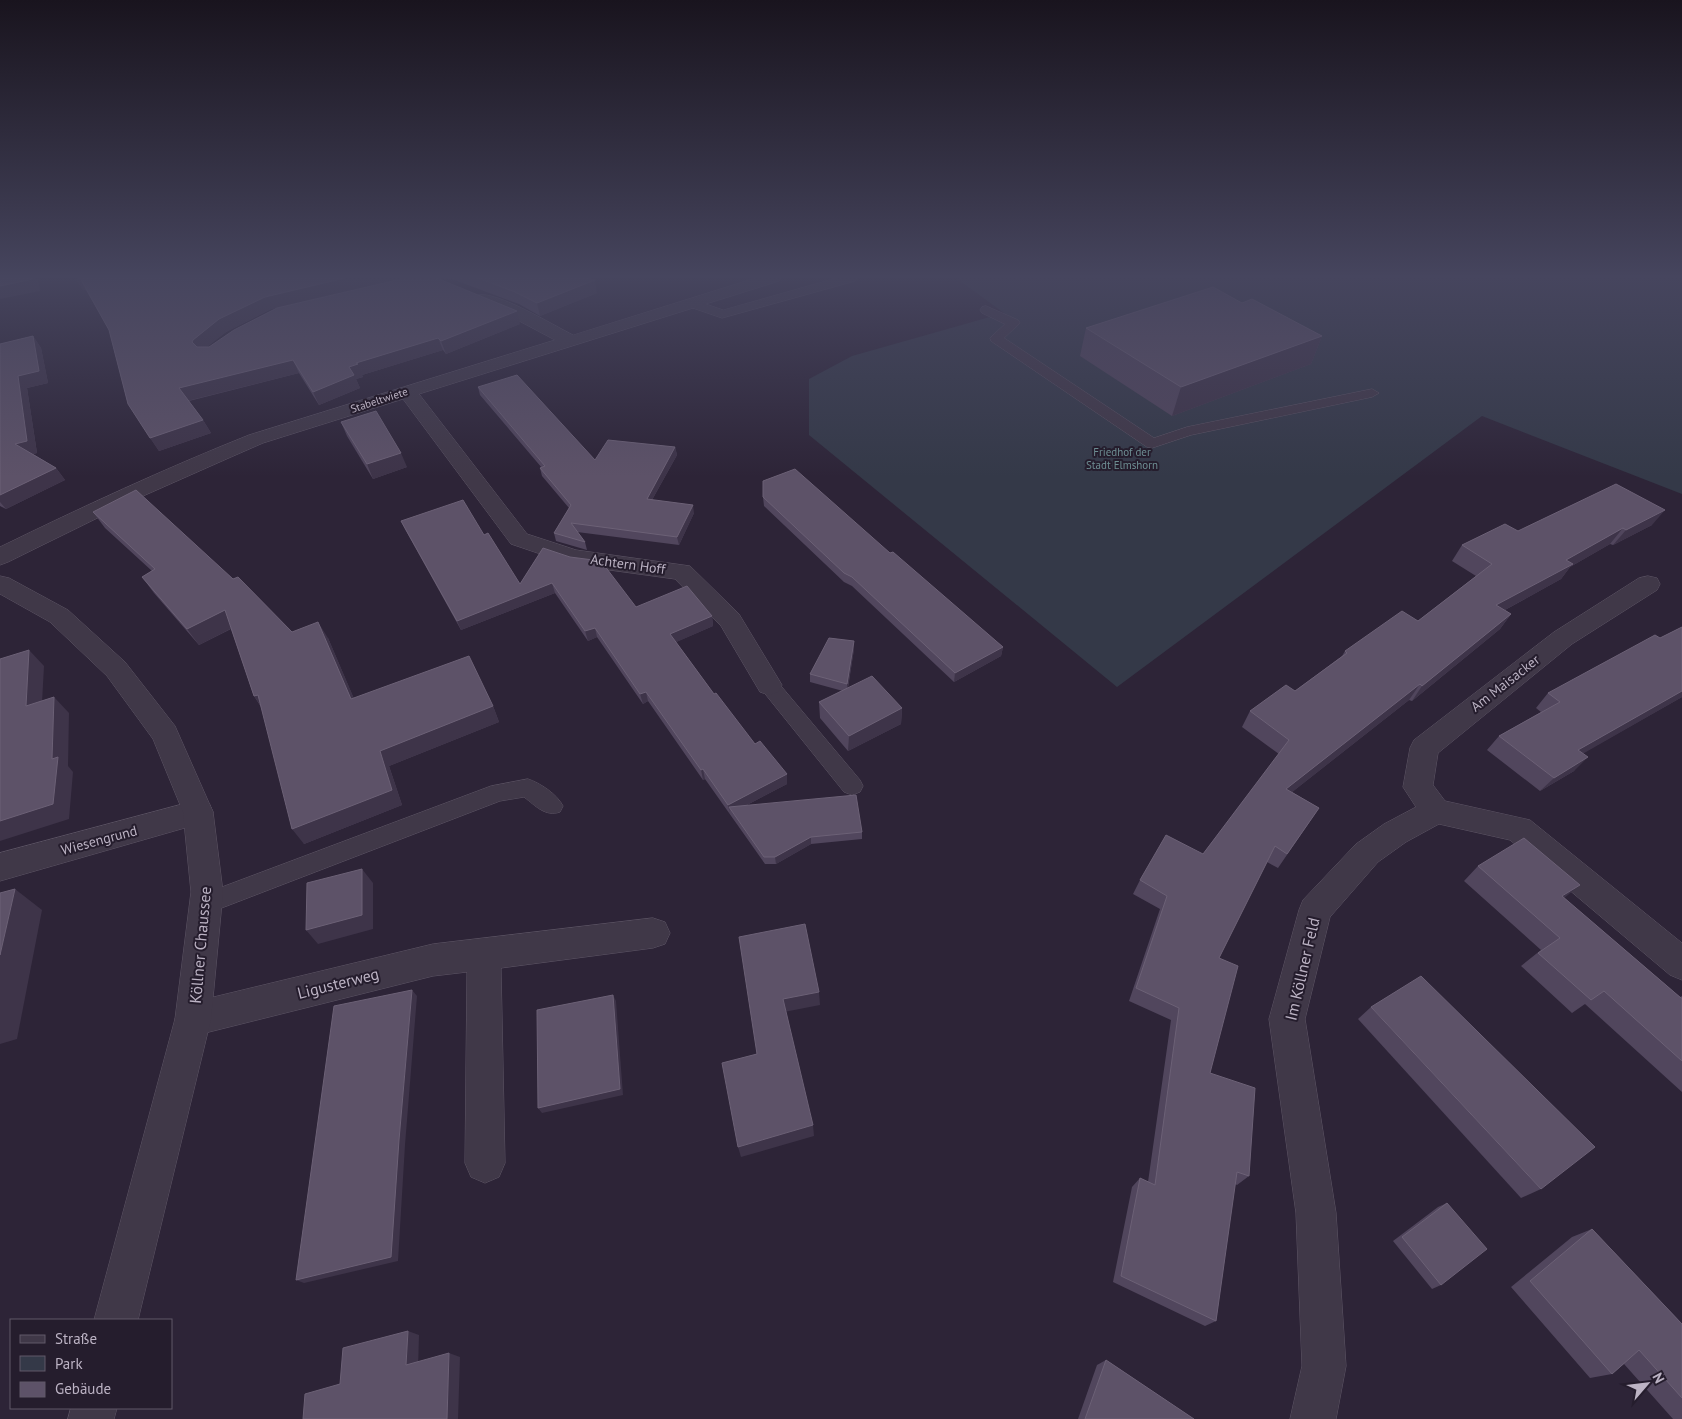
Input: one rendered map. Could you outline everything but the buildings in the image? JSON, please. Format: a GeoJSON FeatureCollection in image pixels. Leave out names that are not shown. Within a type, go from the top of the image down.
{"type":"FeatureCollection","features":[{"type":"Feature","properties":{"kind":"street","name":"Stabeltwiete"},"geometry":{"type":"LineString","coordinates":[[0,557],[186,466],[256,439],[561,344]]}},
{"type":"Feature","properties":{"kind":"street","name":"Achtern Hoff"},"geometry":{"type":"LineString","coordinates":[[407,391],[519,538],[573,556],[682,572],[730,620],[769,685]]}},
{"type":"Feature","properties":{"kind":"street","name":"Köllner Chaussee"},"geometry":{"type":"LineString","coordinates":[[0,584],[58,616],[116,670],[165,734],[198,812],[207,892],[193,1019],[116,1319]]}},
{"type":"Feature","properties":{"kind":"street","name":"Am Maisacker"},"geometry":{"type":"LineString","coordinates":[[1436,811],[1418,787],[1424,748],[1563,638],[1648,584]]}},
{"type":"Feature","properties":{"kind":"street"},"geometry":{"type":"LineString","coordinates":[[1436,811],[1519,829],[1682,964]]}},
{"type":"Feature","properties":{"kind":"street","name":"Im Köllner Feld"},"geometry":{"type":"LineString","coordinates":[[1313,1419],[1324,1366],[1316,1213],[1287,1019],[1315,910],[1367,853],[1395,833],[1436,811]]}},
{"type":"Feature","properties":{"kind":"street","name":"Wiesengrund"},"geometry":{"type":"LineString","coordinates":[[0,867],[198,812]]}},
{"type":"Feature","properties":{"kind":"street","name":"Ligusterweg"},"geometry":{"type":"LineString","coordinates":[[193,1019],[433,960],[653,933]]}},
{"type":"Feature","properties":{"kind":"street"},"geometry":{"type":"LineString","coordinates":[[484,954],[485,1163]]}},
{"type":"Feature","properties":{"kind":"lane"},"geometry":{"type":"LineString","coordinates":[[1005,344],[1152,444],[1187,431],[1372,393]]}},
{"type":"Feature","properties":{"kind":"lane","name":"Achtern Hoff"},"geometry":{"type":"LineString","coordinates":[[769,685],[852,786]]}},
{"type":"Feature","properties":{"kind":"lane"},"geometry":{"type":"LineString","coordinates":[[206,903],[498,792],[528,788],[552,806]]}},
{"type":"Feature","properties":{"kind":"green space","name":"Friedhof der Stadt Elmshorn"},"geometry":{"type":"Polygon","coordinates":[[[894,344],[1682,344],[1682,494],[1482,416],[1117,687],[809,435],[809,379],[852,356],[894,344]]]}}]}
